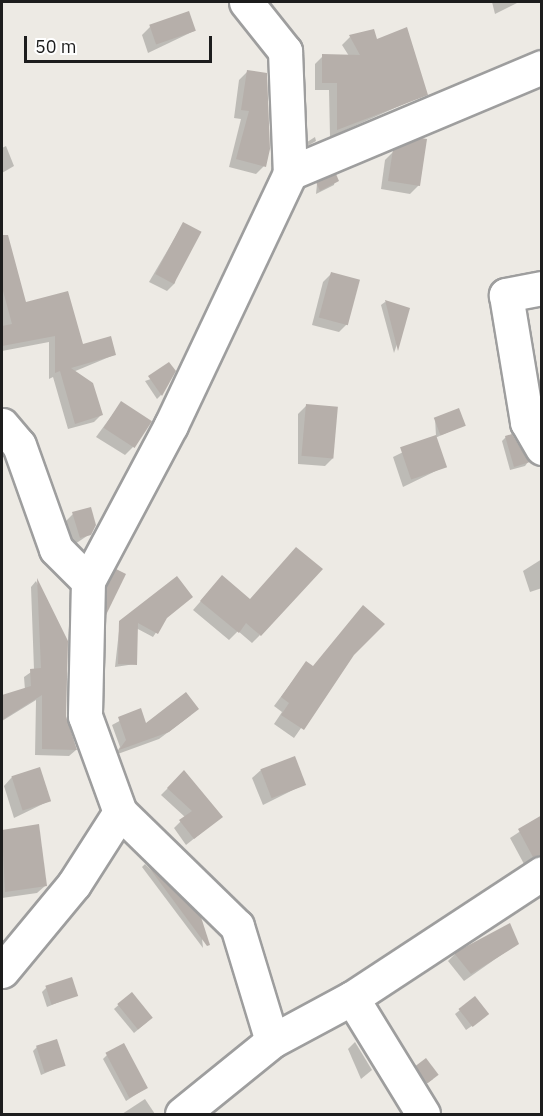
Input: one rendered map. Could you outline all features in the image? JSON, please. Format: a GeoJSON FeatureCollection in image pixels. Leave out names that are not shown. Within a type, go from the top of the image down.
{"type":"FeatureCollection","features":[{"type":"Feature","properties":{"kind":"street"},"geometry":{"type":"LineString","coordinates":[[246,2],[285,51],[291,173],[171,425],[88,581],[85,716],[120,812],[237,926],[272,1041]]}},
{"type":"Feature","properties":{"kind":"street"},"geometry":{"type":"LineString","coordinates":[[291,173],[542,67]]}},
{"type":"Feature","properties":{"kind":"street"},"geometry":{"type":"LineString","coordinates":[[542,288],[506,295],[527,422],[542,448]]}},
{"type":"Feature","properties":{"kind":"street"},"geometry":{"type":"LineString","coordinates":[[2,425],[19,445],[56,549],[88,581]]}},
{"type":"Feature","properties":{"kind":"street"},"geometry":{"type":"LineString","coordinates":[[4,963],[74,884],[120,812]]}},
{"type":"Feature","properties":{"kind":"street"},"geometry":{"type":"LineString","coordinates":[[182,1114],[272,1041],[352,998],[542,873]]}},
{"type":"Feature","properties":{"kind":"street"},"geometry":{"type":"LineString","coordinates":[[352,998],[423,1114]]}},
{"type":"Feature","properties":{"kind":"building"},"geometry":{"type":"Polygon","coordinates":[[[189,11],[196,31],[156,45],[149,25],[189,11]]]}},
{"type":"Feature","properties":{"kind":"building"},"geometry":{"type":"Polygon","coordinates":[[[407,27],[428,95],[337,130],[337,83],[322,83],[322,54],[360,55],[349,35],[374,29],[377,39],[407,27]]]}},
{"type":"Feature","properties":{"kind":"building"},"geometry":{"type":"Polygon","coordinates":[[[247,70],[267,73],[270,149],[266,167],[236,159],[249,111],[241,110],[247,70]]]}},
{"type":"Feature","properties":{"kind":"building"},"geometry":{"type":"Polygon","coordinates":[[[421,138],[427,139],[420,186],[388,181],[393,150],[421,138]]]}},
{"type":"Feature","properties":{"kind":"building"},"geometry":{"type":"Polygon","coordinates":[[[336,174],[339,181],[320,191],[316,182],[336,174]]]}},
{"type":"Feature","properties":{"kind":"building"},"geometry":{"type":"Polygon","coordinates":[[[183,222],[202,232],[174,284],[155,274],[183,222]]]}},
{"type":"Feature","properties":{"kind":"building"},"geometry":{"type":"Polygon","coordinates":[[[2,235],[8,235],[26,302],[68,291],[83,344],[111,336],[116,355],[71,368],[93,383],[103,415],[75,424],[60,371],[55,373],[55,336],[2,346],[2,326],[12,324],[2,287],[2,235]]]}},
{"type":"Feature","properties":{"kind":"building"},"geometry":{"type":"Polygon","coordinates":[[[331,272],[360,280],[348,325],[319,317],[331,272]]]}},
{"type":"Feature","properties":{"kind":"building"},"geometry":{"type":"Polygon","coordinates":[[[385,300],[410,308],[398,351],[385,300]]]}},
{"type":"Feature","properties":{"kind":"building"},"geometry":{"type":"Polygon","coordinates":[[[169,362],[176,371],[162,396],[148,376],[169,362]]]}},
{"type":"Feature","properties":{"kind":"building"},"geometry":{"type":"Polygon","coordinates":[[[121,401],[152,421],[135,448],[104,428],[121,401]]]}},
{"type":"Feature","properties":{"kind":"building"},"geometry":{"type":"Polygon","coordinates":[[[306,404],[338,407],[333,459],[301,456],[306,404]]]}},
{"type":"Feature","properties":{"kind":"building"},"geometry":{"type":"Polygon","coordinates":[[[459,408],[466,426],[441,435],[434,418],[459,408]]]}},
{"type":"Feature","properties":{"kind":"building"},"geometry":{"type":"Polygon","coordinates":[[[512,434],[530,462],[514,467],[505,436],[512,434]]]}},
{"type":"Feature","properties":{"kind":"building"},"geometry":{"type":"Polygon","coordinates":[[[436,435],[447,467],[411,480],[400,447],[436,435]]]}},
{"type":"Feature","properties":{"kind":"building"},"geometry":{"type":"Polygon","coordinates":[[[91,507],[96,525],[91,535],[80,538],[72,512],[91,507]]]}},
{"type":"Feature","properties":{"kind":"building"},"geometry":{"type":"Polygon","coordinates":[[[296,547],[323,569],[261,636],[246,623],[239,633],[200,601],[222,575],[250,599],[296,547]]]}},
{"type":"Feature","properties":{"kind":"building"},"geometry":{"type":"Polygon","coordinates":[[[116,569],[126,574],[106,615],[107,586],[116,569]]]}},
{"type":"Feature","properties":{"kind":"building"},"geometry":{"type":"Polygon","coordinates":[[[177,576],[193,597],[167,618],[158,634],[138,623],[137,665],[118,664],[119,621],[177,576]]]}},
{"type":"Feature","properties":{"kind":"building"},"geometry":{"type":"Polygon","coordinates":[[[37,578],[68,641],[66,716],[77,750],[42,749],[42,695],[2,720],[2,695],[31,686],[30,669],[41,668],[37,578]]]}},
{"type":"Feature","properties":{"kind":"building"},"geometry":{"type":"Polygon","coordinates":[[[363,605],[385,624],[354,655],[304,730],[281,715],[289,703],[281,697],[306,661],[313,666],[363,605]]]}},
{"type":"Feature","properties":{"kind":"building"},"geometry":{"type":"Polygon","coordinates":[[[186,692],[199,709],[169,732],[119,750],[126,740],[118,717],[141,708],[146,723],[186,692]]]}},
{"type":"Feature","properties":{"kind":"building"},"geometry":{"type":"Polygon","coordinates":[[[295,756],[306,785],[272,798],[260,769],[295,756]]]}},
{"type":"Feature","properties":{"kind":"building"},"geometry":{"type":"Polygon","coordinates":[[[40,767],[51,801],[23,811],[11,776],[40,767]]]}},
{"type":"Feature","properties":{"kind":"building"},"geometry":{"type":"Polygon","coordinates":[[[184,770],[223,817],[194,839],[179,820],[192,811],[167,788],[184,770]]]}},
{"type":"Feature","properties":{"kind":"building"},"geometry":{"type":"Polygon","coordinates":[[[542,815],[542,854],[533,857],[518,829],[542,815]]]}},
{"type":"Feature","properties":{"kind":"building"},"geometry":{"type":"Polygon","coordinates":[[[39,824],[47,886],[5,892],[2,830],[39,824]]]}},
{"type":"Feature","properties":{"kind":"building"},"geometry":{"type":"Polygon","coordinates":[[[145,862],[201,917],[210,945],[207,946],[145,862]]]}},
{"type":"Feature","properties":{"kind":"building"},"geometry":{"type":"Polygon","coordinates":[[[510,923],[519,944],[471,974],[454,953],[510,923]]]}},
{"type":"Feature","properties":{"kind":"building"},"geometry":{"type":"Polygon","coordinates":[[[72,977],[78,996],[52,1005],[45,986],[72,977]]]}},
{"type":"Feature","properties":{"kind":"building"},"geometry":{"type":"Polygon","coordinates":[[[132,992],[153,1018],[138,1030],[117,1004],[132,992]]]}},
{"type":"Feature","properties":{"kind":"building"},"geometry":{"type":"Polygon","coordinates":[[[475,996],[489,1014],[473,1027],[458,1009],[475,996]]]}},
{"type":"Feature","properties":{"kind":"building"},"geometry":{"type":"Polygon","coordinates":[[[57,1039],[66,1066],[45,1072],[36,1046],[57,1039]]]}},
{"type":"Feature","properties":{"kind":"building"},"geometry":{"type":"Polygon","coordinates":[[[124,1043],[148,1088],[129,1098],[105,1053],[124,1043]]]}},
{"type":"Feature","properties":{"kind":"building"},"geometry":{"type":"Polygon","coordinates":[[[426,1058],[439,1075],[427,1083],[415,1066],[426,1058]]]}}]}
